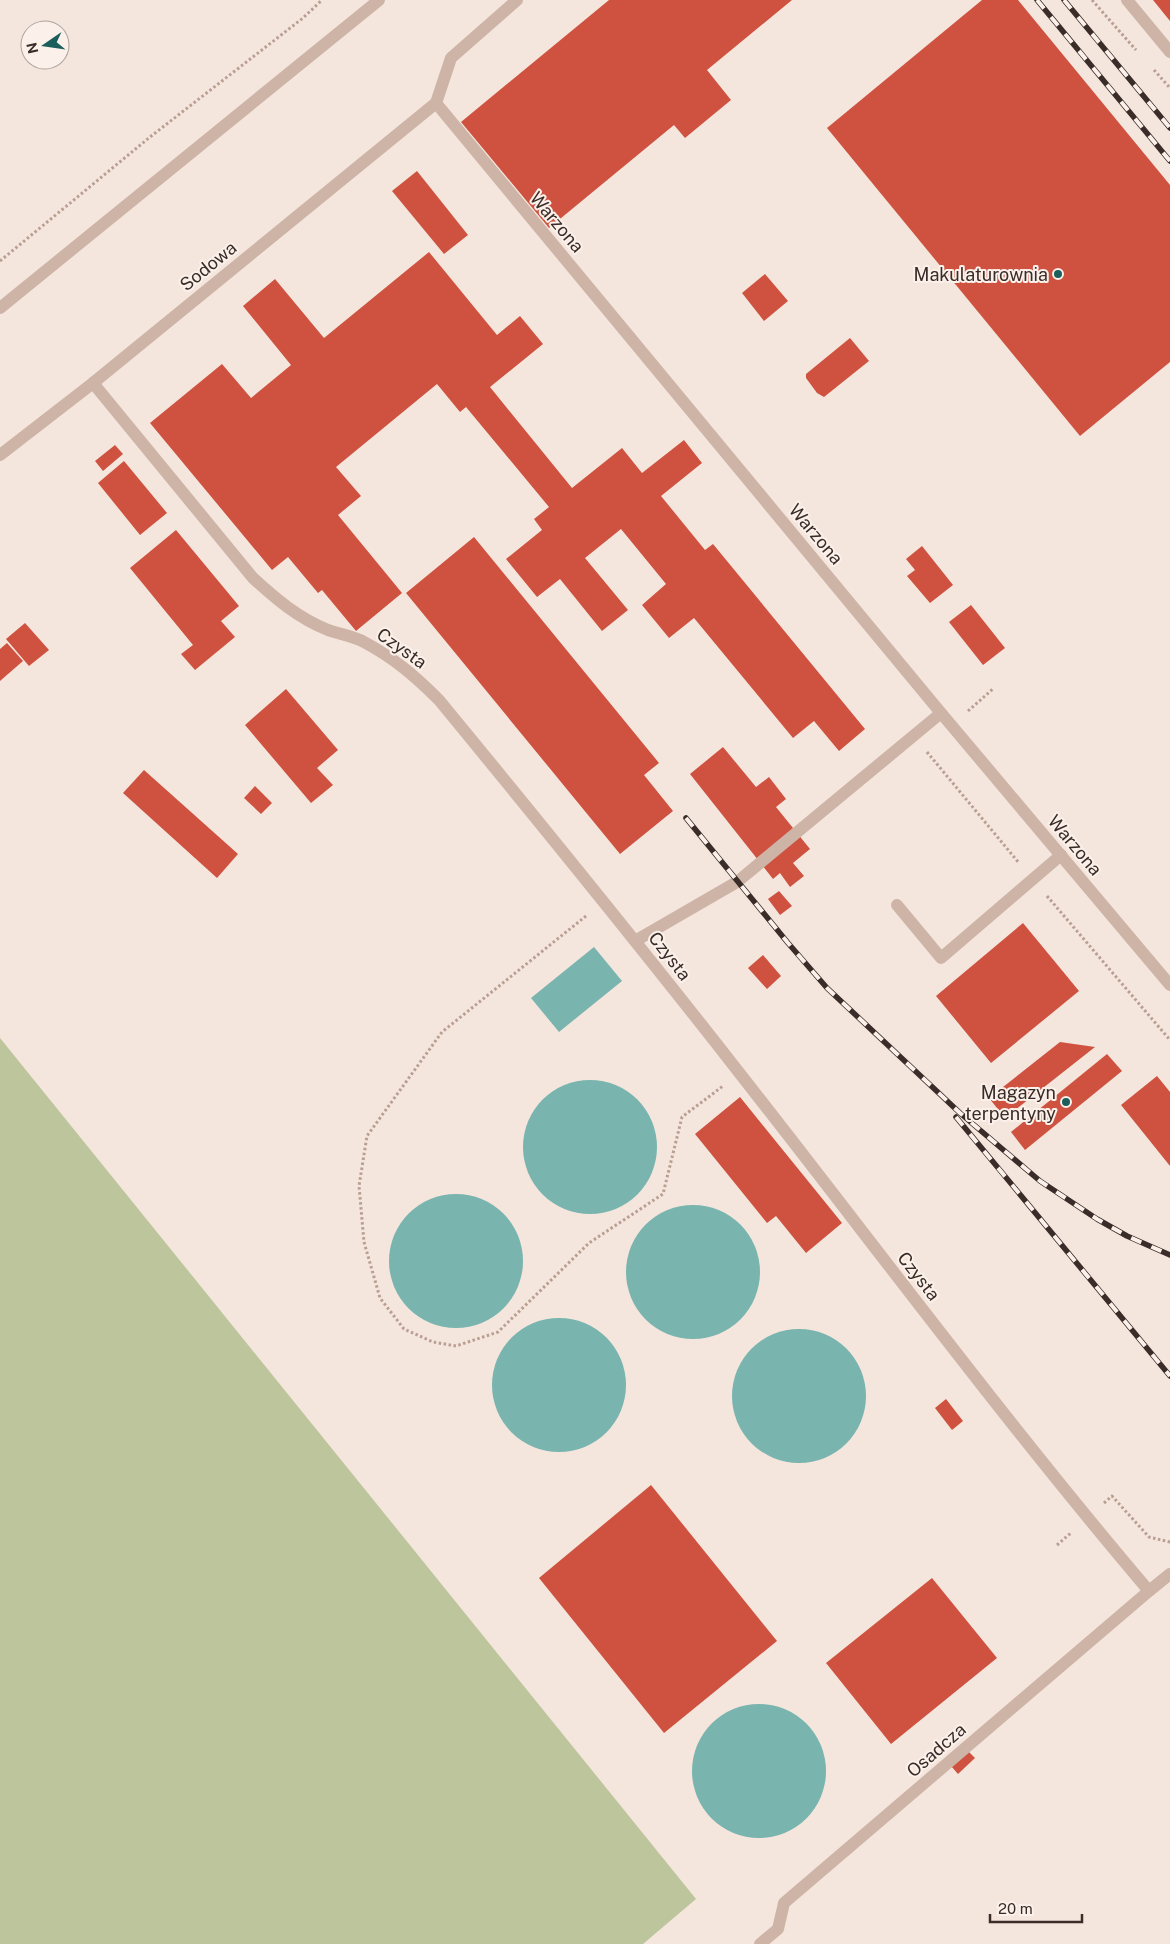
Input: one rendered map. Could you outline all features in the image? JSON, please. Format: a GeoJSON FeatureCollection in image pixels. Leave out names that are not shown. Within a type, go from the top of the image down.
{"type":"FeatureCollection","features":[{"type":"Feature","properties":{"kind":"lane"},"geometry":{"type":"LineString","coordinates":[[0,308],[379,0]]}},
{"type":"Feature","properties":{"kind":"lane"},"geometry":{"type":"LineString","coordinates":[[436,103],[451,58],[518,0]]}},
{"type":"Feature","properties":{"kind":"lane"},"geometry":{"type":"LineString","coordinates":[[1127,0],[1170,52]]}},
{"type":"Feature","properties":{"kind":"lane","name":"Sodowa"},"geometry":{"type":"LineString","coordinates":[[0,455],[93,383],[436,103]]}},
{"type":"Feature","properties":{"kind":"lane","name":"Warzona"},"geometry":{"type":"LineString","coordinates":[[436,103],[941,713],[1170,985]]}},
{"type":"Feature","properties":{"kind":"lane","name":"Czysta"},"geometry":{"type":"LineString","coordinates":[[93,383],[252,578],[290,611],[310,622],[362,641],[384,654],[412,673],[439,700],[604,901],[1037,1456],[1149,1591]]}},
{"type":"Feature","properties":{"kind":"lane"},"geometry":{"type":"LineString","coordinates":[[635,941],[737,882],[941,713]]}},
{"type":"Feature","properties":{"kind":"lane"},"geometry":{"type":"LineString","coordinates":[[897,905],[941,958],[1060,855]]}},
{"type":"Feature","properties":{"kind":"lane"},"geometry":{"type":"LineString","coordinates":[[1149,1591],[1170,1574]]}},
{"type":"Feature","properties":{"kind":"lane","name":"Osadcza"},"geometry":{"type":"LineString","coordinates":[[760,1944],[778,1929],[784,1903],[1149,1591]]}},
{"type":"Feature","properties":{"kind":"path"},"geometry":{"type":"LineString","coordinates":[[0,261],[150,136],[316,8],[322,0]]}},
{"type":"Feature","properties":{"kind":"path"},"geometry":{"type":"LineString","coordinates":[[1092,0],[1140,54]]}},
{"type":"Feature","properties":{"kind":"path"},"geometry":{"type":"LineString","coordinates":[[1152,68],[1170,88]]}},
{"type":"Feature","properties":{"kind":"path"},"geometry":{"type":"LineString","coordinates":[[924,749],[1170,1040]]}},
{"type":"Feature","properties":{"kind":"path"},"geometry":{"type":"LineString","coordinates":[[604,901],[442,1032],[366,1136],[359,1186],[364,1242],[380,1298],[404,1329],[433,1342],[456,1346],[498,1332],[589,1243],[663,1194],[682,1117],[740,1073]]}},
{"type":"Feature","properties":{"kind":"green space"},"geometry":{"type":"Polygon","coordinates":[[[0,1038],[696,1899],[643,1944],[0,1944],[0,1038]]]}},
{"type":"Feature","properties":{"kind":"water"},"geometry":{"type":"Polygon","coordinates":[[[594,947],[622,981],[559,1032],[531,998],[594,947]]]}},
{"type":"Feature","properties":{"kind":"water"},"geometry":{"type":"Polygon","coordinates":[[[590,1080],[616,1085],[638,1099],[652,1121],[657,1147],[652,1173],[638,1195],[616,1209],[590,1214],[564,1209],[542,1195],[528,1173],[523,1147],[528,1121],[542,1099],[564,1085],[590,1080]]]}},
{"type":"Feature","properties":{"kind":"water"},"geometry":{"type":"Polygon","coordinates":[[[456,1194],[482,1199],[504,1213],[518,1235],[523,1261],[518,1287],[504,1309],[482,1323],[456,1328],[430,1323],[408,1309],[394,1287],[389,1261],[394,1235],[408,1213],[430,1199],[456,1194]]]}},
{"type":"Feature","properties":{"kind":"water"},"geometry":{"type":"Polygon","coordinates":[[[693,1205],[719,1210],[741,1224],[755,1246],[760,1272],[755,1298],[741,1320],[719,1334],[693,1339],[667,1334],[645,1320],[631,1298],[626,1272],[631,1246],[645,1224],[667,1210],[693,1205]]]}},
{"type":"Feature","properties":{"kind":"water"},"geometry":{"type":"Polygon","coordinates":[[[559,1318],[585,1323],[607,1337],[621,1359],[626,1385],[621,1411],[607,1433],[585,1447],[559,1452],[533,1447],[511,1433],[497,1411],[492,1385],[497,1359],[511,1337],[533,1323],[559,1318]]]}},
{"type":"Feature","properties":{"kind":"water"},"geometry":{"type":"Polygon","coordinates":[[[799,1329],[825,1334],[847,1348],[861,1370],[866,1396],[861,1422],[847,1444],[825,1458],[799,1463],[773,1458],[751,1444],[737,1422],[732,1396],[737,1370],[751,1348],[773,1334],[799,1329]]]}},
{"type":"Feature","properties":{"kind":"water"},"geometry":{"type":"Polygon","coordinates":[[[759,1704],[785,1709],[807,1723],[821,1745],[826,1771],[821,1797],[807,1819],[785,1833],[759,1838],[733,1833],[711,1819],[697,1797],[692,1771],[697,1745],[711,1723],[733,1709],[759,1704]]]}},
{"type":"Feature","properties":{"kind":"building"},"geometry":{"type":"Polygon","coordinates":[[[609,0],[792,0],[707,70],[731,100],[685,138],[674,125],[549,228],[461,122],[609,0]]]}},
{"type":"Feature","properties":{"kind":"building","name":"Makulaturownia"},"geometry":{"type":"Polygon","coordinates":[[[982,0],[1018,0],[1170,185],[1170,362],[1080,436],[827,128],[982,0]]]}},
{"type":"Feature","properties":{"kind":"building"},"geometry":{"type":"Polygon","coordinates":[[[1153,0],[1170,0],[1170,21],[1153,0]]]}},
{"type":"Feature","properties":{"kind":"building"},"geometry":{"type":"Polygon","coordinates":[[[417,171],[468,235],[444,254],[392,191],[417,171]]]}},
{"type":"Feature","properties":{"kind":"building"},"geometry":{"type":"Polygon","coordinates":[[[429,252],[497,335],[520,316],[543,344],[490,387],[572,488],[622,448],[642,473],[684,440],[702,463],[661,496],[705,550],[713,544],[865,729],[839,751],[814,721],[793,738],[694,618],[669,638],[642,605],[666,584],[621,529],[585,558],[628,610],[602,631],[560,579],[537,597],[506,559],[542,530],[534,519],[549,507],[466,407],[460,412],[437,384],[336,467],[361,496],[338,515],[402,593],[356,631],[322,590],[318,593],[288,557],[272,570],[150,423],[222,364],[251,398],[291,365],[243,306],[275,279],[324,338],[429,252]]]}},
{"type":"Feature","properties":{"kind":"building"},"geometry":{"type":"Polygon","coordinates":[[[765,274],[788,301],[764,321],[742,293],[765,274]]]}},
{"type":"Feature","properties":{"kind":"building"},"geometry":{"type":"Polygon","coordinates":[[[850,338],[869,361],[824,397],[817,393],[806,378],[806,374],[850,338]]]}},
{"type":"Feature","properties":{"kind":"building"},"geometry":{"type":"Polygon","coordinates":[[[115,445],[123,454],[103,471],[95,461],[115,445]]]}},
{"type":"Feature","properties":{"kind":"building"},"geometry":{"type":"Polygon","coordinates":[[[124,461],[167,513],[140,535],[98,483],[124,461]]]}},
{"type":"Feature","properties":{"kind":"building"},"geometry":{"type":"Polygon","coordinates":[[[176,530],[239,606],[221,621],[235,637],[195,670],[181,654],[193,645],[130,568],[176,530]]]}},
{"type":"Feature","properties":{"kind":"building"},"geometry":{"type":"Polygon","coordinates":[[[474,537],[659,763],[644,775],[673,811],[620,854],[406,593],[474,537]]]}},
{"type":"Feature","properties":{"kind":"building"},"geometry":{"type":"Polygon","coordinates":[[[922,546],[953,585],[930,603],[907,576],[915,570],[906,559],[922,546]]]}},
{"type":"Feature","properties":{"kind":"building"},"geometry":{"type":"Polygon","coordinates":[[[971,605],[1005,648],[983,665],[949,622],[971,605]]]}},
{"type":"Feature","properties":{"kind":"building"},"geometry":{"type":"Polygon","coordinates":[[[25,623],[49,650],[29,666],[6,639],[25,623]]]}},
{"type":"Feature","properties":{"kind":"building"},"geometry":{"type":"Polygon","coordinates":[[[7,643],[23,661],[0,681],[0,649],[7,643]]]}},
{"type":"Feature","properties":{"kind":"building"},"geometry":{"type":"Polygon","coordinates":[[[286,689],[338,750],[317,768],[333,785],[311,803],[245,725],[286,689]]]}},
{"type":"Feature","properties":{"kind":"building"},"geometry":{"type":"Polygon","coordinates":[[[723,747],[756,787],[769,777],[786,799],[776,807],[810,849],[793,863],[804,876],[790,887],[780,873],[773,879],[690,774],[723,747]]]}},
{"type":"Feature","properties":{"kind":"building"},"geometry":{"type":"Polygon","coordinates":[[[144,770],[238,854],[217,878],[123,793],[144,770]]]}},
{"type":"Feature","properties":{"kind":"building"},"geometry":{"type":"Polygon","coordinates":[[[255,786],[272,803],[261,814],[244,798],[255,786]]]}},
{"type":"Feature","properties":{"kind":"building"},"geometry":{"type":"Polygon","coordinates":[[[779,891],[792,906],[780,915],[768,899],[779,891]]]}},
{"type":"Feature","properties":{"kind":"building"},"geometry":{"type":"Polygon","coordinates":[[[1023,923],[1079,991],[991,1063],[936,996],[1023,923]]]}},
{"type":"Feature","properties":{"kind":"building"},"geometry":{"type":"Polygon","coordinates":[[[763,955],[781,976],[767,989],[748,968],[763,955]]]}},
{"type":"Feature","properties":{"kind":"building"},"geometry":{"type":"Polygon","coordinates":[[[1060,1042],[1095,1047],[1005,1118],[989,1098],[1060,1042]]]}},
{"type":"Feature","properties":{"kind":"building","name":"Magazyn terpentyny"},"geometry":{"type":"Polygon","coordinates":[[[1107,1054],[1122,1071],[1025,1150],[1011,1132],[1107,1054]]]}},
{"type":"Feature","properties":{"kind":"building"},"geometry":{"type":"Polygon","coordinates":[[[1157,1076],[1170,1092],[1170,1166],[1121,1105],[1157,1076]]]}},
{"type":"Feature","properties":{"kind":"building"},"geometry":{"type":"Polygon","coordinates":[[[740,1097],[842,1223],[806,1253],[776,1216],[767,1223],[695,1134],[740,1097]]]}},
{"type":"Feature","properties":{"kind":"building"},"geometry":{"type":"Polygon","coordinates":[[[946,1399],[963,1421],[952,1430],[935,1408],[946,1399]]]}},
{"type":"Feature","properties":{"kind":"building"},"geometry":{"type":"Polygon","coordinates":[[[651,1485],[777,1641],[664,1733],[539,1578],[651,1485]]]}},
{"type":"Feature","properties":{"kind":"building"},"geometry":{"type":"Polygon","coordinates":[[[932,1578],[997,1658],[891,1744],[826,1663],[932,1578]]]}},
{"type":"Feature","properties":{"kind":"building"},"geometry":{"type":"Polygon","coordinates":[[[967,1750],[975,1758],[958,1774],[951,1766],[967,1750]]]}},
{"type":"Feature","properties":{"kind":"railway"},"geometry":{"type":"LineString","coordinates":[[1037,0],[1170,161]]}},
{"type":"Feature","properties":{"kind":"railway"},"geometry":{"type":"LineString","coordinates":[[1064,0],[1170,128]]}},
{"type":"Feature","properties":{"kind":"railway"},"geometry":{"type":"LineString","coordinates":[[686,818],[827,988],[960,1113],[1040,1181],[1097,1219],[1127,1236],[1170,1255]]}},
{"type":"Feature","properties":{"kind":"railway"},"geometry":{"type":"LineString","coordinates":[[956,1117],[1170,1376]]}},
{"type":"Feature","properties":{"kind":"place","name":"Makulaturownia"},"geometry":{"type":"Point","coordinates":[1058,274]}},
{"type":"Feature","properties":{"kind":"place","name":"Magazyn terpentyny"},"geometry":{"type":"Point","coordinates":[1066,1102]}}]}
